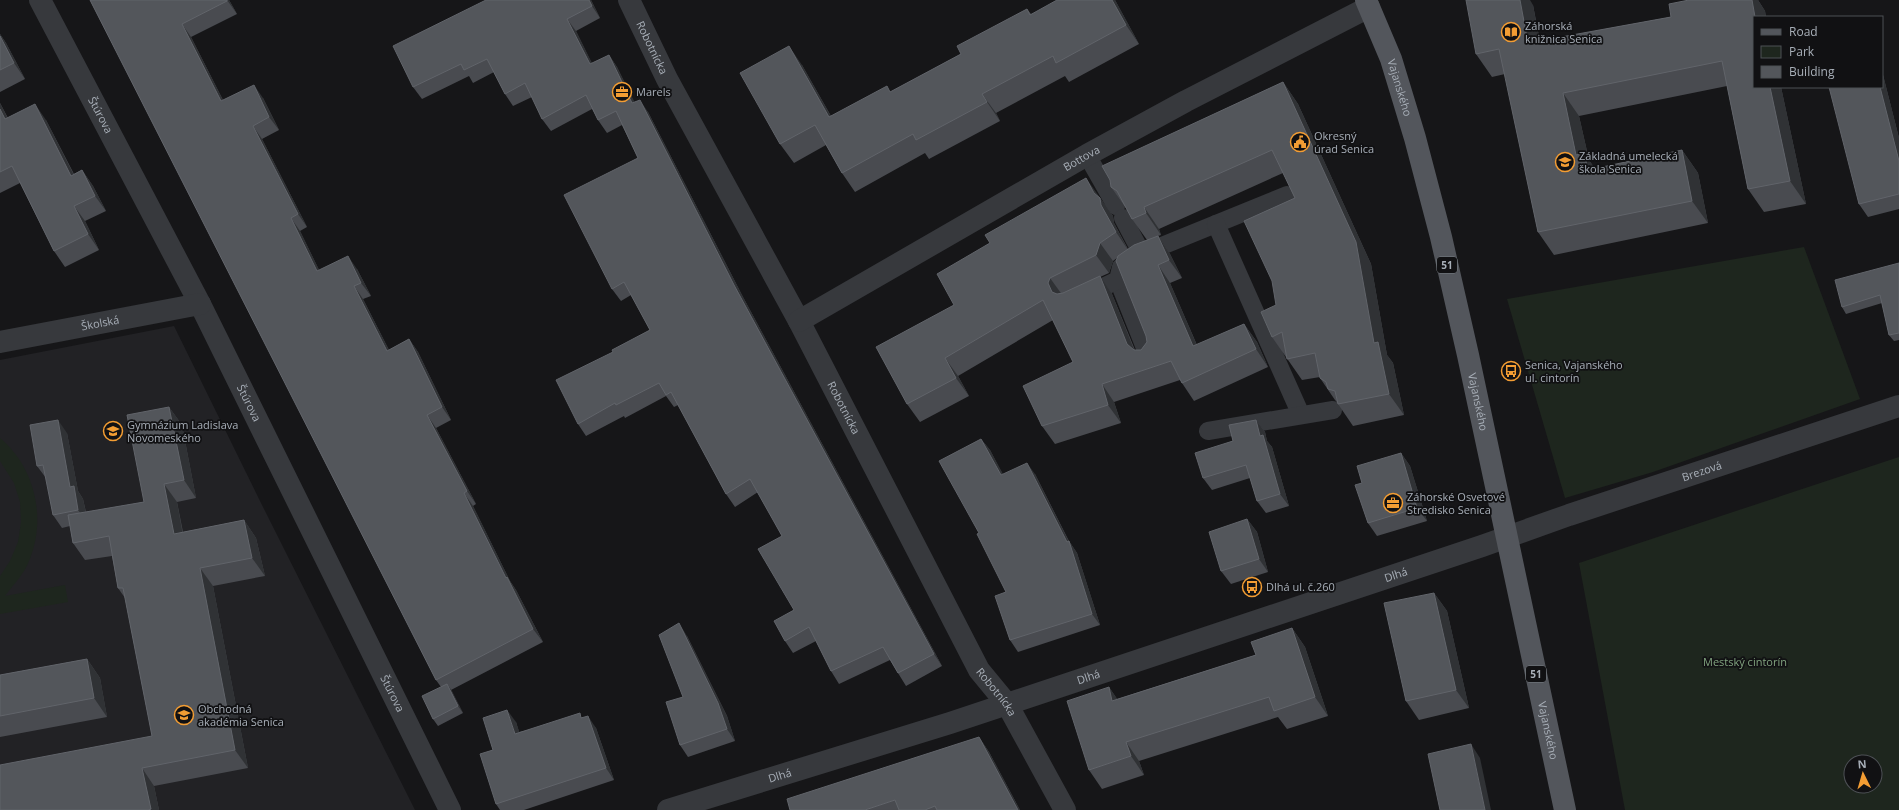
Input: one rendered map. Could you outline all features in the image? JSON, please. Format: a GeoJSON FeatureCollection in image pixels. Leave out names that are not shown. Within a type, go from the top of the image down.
{"type":"FeatureCollection","features":[{"type":"Feature","properties":{"kind":"main road","name":"Vajanského"},"geometry":{"type":"LineString","coordinates":[[1367,3],[1391,58],[1415,138],[1439,229],[1468,355],[1565,810]]}},
{"type":"Feature","properties":{"kind":"street","name":"Štúrova"},"geometry":{"type":"LineString","coordinates":[[40,0],[200,304],[450,810]]}},
{"type":"Feature","properties":{"kind":"street","name":"Robotnícka"},"geometry":{"type":"LineString","coordinates":[[629,0],[667,79],[799,321],[979,670],[1007,704],[1065,810]]}},
{"type":"Feature","properties":{"kind":"street","name":"Bottova"},"geometry":{"type":"LineString","coordinates":[[799,321],[1087,155],[1367,3]]}},
{"type":"Feature","properties":{"kind":"street","name":"Školská"},"geometry":{"type":"LineString","coordinates":[[0,342],[200,304]]}},
{"type":"Feature","properties":{"kind":"street","name":"Brezová"},"geometry":{"type":"LineString","coordinates":[[1506,537],[1899,406]]}},
{"type":"Feature","properties":{"kind":"street","name":"Dlhá"},"geometry":{"type":"LineString","coordinates":[[668,810],[1007,704],[1506,537]]}},
{"type":"Feature","properties":{"kind":"lane"},"geometry":{"type":"LineString","coordinates":[[1087,155],[1142,254]]}},
{"type":"Feature","properties":{"kind":"lane"},"geometry":{"type":"LineString","coordinates":[[1149,358],[1118,280],[1121,267],[1142,254],[1287,195]]}},
{"type":"Feature","properties":{"kind":"lane"},"geometry":{"type":"LineString","coordinates":[[1216,224],[1300,415]]}},
{"type":"Feature","properties":{"kind":"lane"},"geometry":{"type":"LineString","coordinates":[[1071,302],[1118,280]]}},
{"type":"Feature","properties":{"kind":"lane"},"geometry":{"type":"LineString","coordinates":[[1208,431],[1333,410]]}},
{"type":"Feature","properties":{"kind":"shaded area","name":"Obchodná akadémia Senica"},"geometry":{"type":"Polygon","coordinates":[[[174,326],[415,810],[0,810],[0,360],[174,326]]]}},
{"type":"Feature","properties":{"kind":"green space"},"geometry":{"type":"Polygon","coordinates":[[[1804,247],[1860,399],[1653,472],[1565,498],[1507,299],[1804,247]]]}},
{"type":"Feature","properties":{"kind":"green space"},"geometry":{"type":"Polygon","coordinates":[[[0,438],[12,450],[22,464],[29,479],[37,511],[37,528],[29,561],[22,575],[5,596],[65,585],[68,602],[0,614],[0,576],[10,561],[18,542],[21,522],[20,502],[14,483],[0,461],[0,438]]]}},
{"type":"Feature","properties":{"kind":"green space","name":"Mestský cintorín"},"geometry":{"type":"Polygon","coordinates":[[[1899,457],[1899,810],[1625,810],[1579,563],[1899,457]]]}},
{"type":"Feature","properties":{"kind":"building"},"geometry":{"type":"Polygon","coordinates":[[[90,0],[227,0],[182,24],[221,101],[254,85],[269,117],[253,126],[298,214],[291,218],[317,271],[348,256],[361,283],[354,286],[387,351],[409,339],[442,407],[427,415],[467,491],[464,493],[533,629],[436,680],[90,0]]]}},
{"type":"Feature","properties":{"kind":"building"},"geometry":{"type":"Polygon","coordinates":[[[486,0],[589,0],[592,6],[567,19],[590,64],[609,55],[632,103],[640,100],[734,285],[934,654],[898,673],[883,647],[831,671],[809,627],[785,641],[774,621],[794,610],[758,549],[782,536],[750,479],[726,494],[671,392],[666,395],[659,383],[616,405],[615,403],[578,424],[556,380],[613,352],[612,350],[650,330],[624,282],[612,289],[564,195],[638,158],[616,111],[598,120],[586,95],[542,119],[525,83],[505,94],[487,59],[464,70],[461,64],[413,87],[393,46],[486,0]]]}},
{"type":"Feature","properties":{"kind":"building"},"geometry":{"type":"Polygon","coordinates":[[[1057,0],[1112,0],[1126,25],[1056,63],[1053,56],[982,94],[987,102],[916,140],[913,134],[842,173],[815,125],[780,144],[740,73],[789,46],[829,117],[887,86],[890,92],[961,54],[957,46],[1027,9],[1030,15],[1057,0]]]}},
{"type":"Feature","properties":{"kind":"building"},"geometry":{"type":"Polygon","coordinates":[[[1466,0],[1520,0],[1528,43],[1671,17],[1669,4],[1689,0],[1752,0],[1755,16],[1753,16],[1753,88],[1770,88],[1790,181],[1748,189],[1722,61],[1563,93],[1576,155],[1584,153],[1588,170],[1682,150],[1692,201],[1538,232],[1499,49],[1476,54],[1466,0]]]}},
{"type":"Feature","properties":{"kind":"building"},"geometry":{"type":"Polygon","coordinates":[[[0,36],[14,63],[0,70],[0,36]]]}},
{"type":"Feature","properties":{"kind":"building"},"geometry":{"type":"Polygon","coordinates":[[[1283,82],[1356,242],[1374,343],[1378,342],[1389,394],[1338,404],[1335,391],[1328,389],[1326,382],[1320,378],[1315,353],[1287,359],[1282,332],[1272,337],[1261,312],[1276,305],[1272,281],[1244,221],[1295,198],[1272,150],[1144,207],[1146,213],[1132,219],[1117,191],[1111,187],[1110,180],[1102,166],[1283,82]]]}},
{"type":"Feature","properties":{"kind":"building"},"geometry":{"type":"Polygon","coordinates":[[[1829,88],[1880,88],[1899,161],[1899,194],[1859,204],[1829,88]]]}},
{"type":"Feature","properties":{"kind":"building"},"geometry":{"type":"Polygon","coordinates":[[[35,104],[71,176],[82,170],[95,196],[74,206],[88,234],[54,251],[12,166],[0,172],[0,109],[5,119],[35,104]]]}},
{"type":"Feature","properties":{"kind":"building"},"geometry":{"type":"Polygon","coordinates":[[[1086,178],[1094,193],[1100,198],[1101,205],[1116,232],[1100,243],[1096,255],[1050,278],[1048,283],[1052,292],[1057,294],[1063,293],[1100,276],[1127,344],[1134,350],[1141,350],[1147,342],[1146,336],[1116,261],[1118,256],[1134,245],[1158,236],[1169,260],[1158,265],[1193,346],[1244,324],[1256,349],[1182,383],[1171,361],[1102,384],[1108,405],[1042,426],[1023,386],[1073,362],[1043,300],[945,358],[956,378],[907,404],[876,347],[954,305],[937,274],[990,243],[985,235],[1086,178]]]}},
{"type":"Feature","properties":{"kind":"building"},"geometry":{"type":"Polygon","coordinates":[[[1899,263],[1899,333],[1889,335],[1880,295],[1842,307],[1835,280],[1899,263]]]}},
{"type":"Feature","properties":{"kind":"building"},"geometry":{"type":"Polygon","coordinates":[[[169,407],[184,480],[164,484],[174,534],[244,520],[252,558],[200,568],[235,750],[142,768],[151,809],[148,810],[0,810],[0,765],[152,736],[123,588],[118,588],[109,536],[73,543],[68,515],[144,502],[127,415],[169,407]]]}},
{"type":"Feature","properties":{"kind":"building"},"geometry":{"type":"Polygon","coordinates":[[[58,420],[70,487],[74,486],[78,510],[53,515],[43,465],[37,466],[30,425],[58,420]]]}},
{"type":"Feature","properties":{"kind":"building"},"geometry":{"type":"Polygon","coordinates":[[[1256,420],[1260,436],[1263,435],[1280,494],[1257,501],[1246,465],[1203,478],[1195,453],[1233,441],[1229,425],[1256,420]]]}},
{"type":"Feature","properties":{"kind":"building"},"geometry":{"type":"Polygon","coordinates":[[[981,439],[1001,475],[1027,463],[1067,542],[1069,541],[1092,614],[1010,640],[995,596],[1006,592],[977,534],[979,533],[939,461],[981,439]]]}},
{"type":"Feature","properties":{"kind":"building","name":"Záhorské Osvetové Stredisko Senica"},"geometry":{"type":"Polygon","coordinates":[[[1401,453],[1417,508],[1368,523],[1355,485],[1362,483],[1357,466],[1401,453]]]}},
{"type":"Feature","properties":{"kind":"building"},"geometry":{"type":"Polygon","coordinates":[[[1247,519],[1259,559],[1221,571],[1209,532],[1247,519]]]}},
{"type":"Feature","properties":{"kind":"building"},"geometry":{"type":"Polygon","coordinates":[[[1434,593],[1456,690],[1406,701],[1384,603],[1434,593]]]}},
{"type":"Feature","properties":{"kind":"building"},"geometry":{"type":"Polygon","coordinates":[[[679,623],[718,703],[727,729],[680,745],[666,702],[683,697],[659,635],[679,623]]]}},
{"type":"Feature","properties":{"kind":"building"},"geometry":{"type":"Polygon","coordinates":[[[1292,628],[1315,697],[1274,711],[1269,697],[1126,742],[1131,756],[1089,770],[1067,701],[1109,687],[1112,701],[1256,655],[1251,642],[1292,628]]]}},
{"type":"Feature","properties":{"kind":"building"},"geometry":{"type":"Polygon","coordinates":[[[87,659],[94,698],[0,716],[0,675],[87,659]]]}},
{"type":"Feature","properties":{"kind":"building"},"geometry":{"type":"Polygon","coordinates":[[[447,684],[458,706],[433,719],[422,696],[447,684]]]}},
{"type":"Feature","properties":{"kind":"building"},"geometry":{"type":"Polygon","coordinates":[[[507,710],[515,734],[580,713],[581,718],[588,716],[606,768],[496,804],[480,754],[493,750],[483,718],[507,710]]]}},
{"type":"Feature","properties":{"kind":"building"},"geometry":{"type":"Polygon","coordinates":[[[979,737],[1018,810],[937,810],[935,806],[925,810],[899,810],[895,800],[865,810],[790,810],[787,799],[979,737]]]}},
{"type":"Feature","properties":{"kind":"building"},"geometry":{"type":"Polygon","coordinates":[[[1471,744],[1485,810],[1440,810],[1428,754],[1471,744]]]}},
{"type":"Feature","properties":{"kind":"place","name":"Záhorská knižnica Senica"},"geometry":{"type":"Point","coordinates":[1511,32]}},
{"type":"Feature","properties":{"kind":"place","name":"Marels"},"geometry":{"type":"Point","coordinates":[622,92]}},
{"type":"Feature","properties":{"kind":"place","name":"Okresný úrad Senica"},"geometry":{"type":"Point","coordinates":[1300,142]}},
{"type":"Feature","properties":{"kind":"place","name":"Základná umelecká škola Senica"},"geometry":{"type":"Point","coordinates":[1565,162]}},
{"type":"Feature","properties":{"kind":"place","name":"Senica, Vajanského ul. cintorín"},"geometry":{"type":"Point","coordinates":[1511,371]}},
{"type":"Feature","properties":{"kind":"place","name":"Gymnázium Ladislava Novomeského"},"geometry":{"type":"Point","coordinates":[113,431]}},
{"type":"Feature","properties":{"kind":"place","name":"Záhorské Osvetové Stredisko Senica"},"geometry":{"type":"Point","coordinates":[1393,503]}},
{"type":"Feature","properties":{"kind":"place","name":"Dlhá ul. č.260"},"geometry":{"type":"Point","coordinates":[1252,587]}},
{"type":"Feature","properties":{"kind":"place","name":"Obchodná akadémia Senica"},"geometry":{"type":"Point","coordinates":[184,715]}}]}
